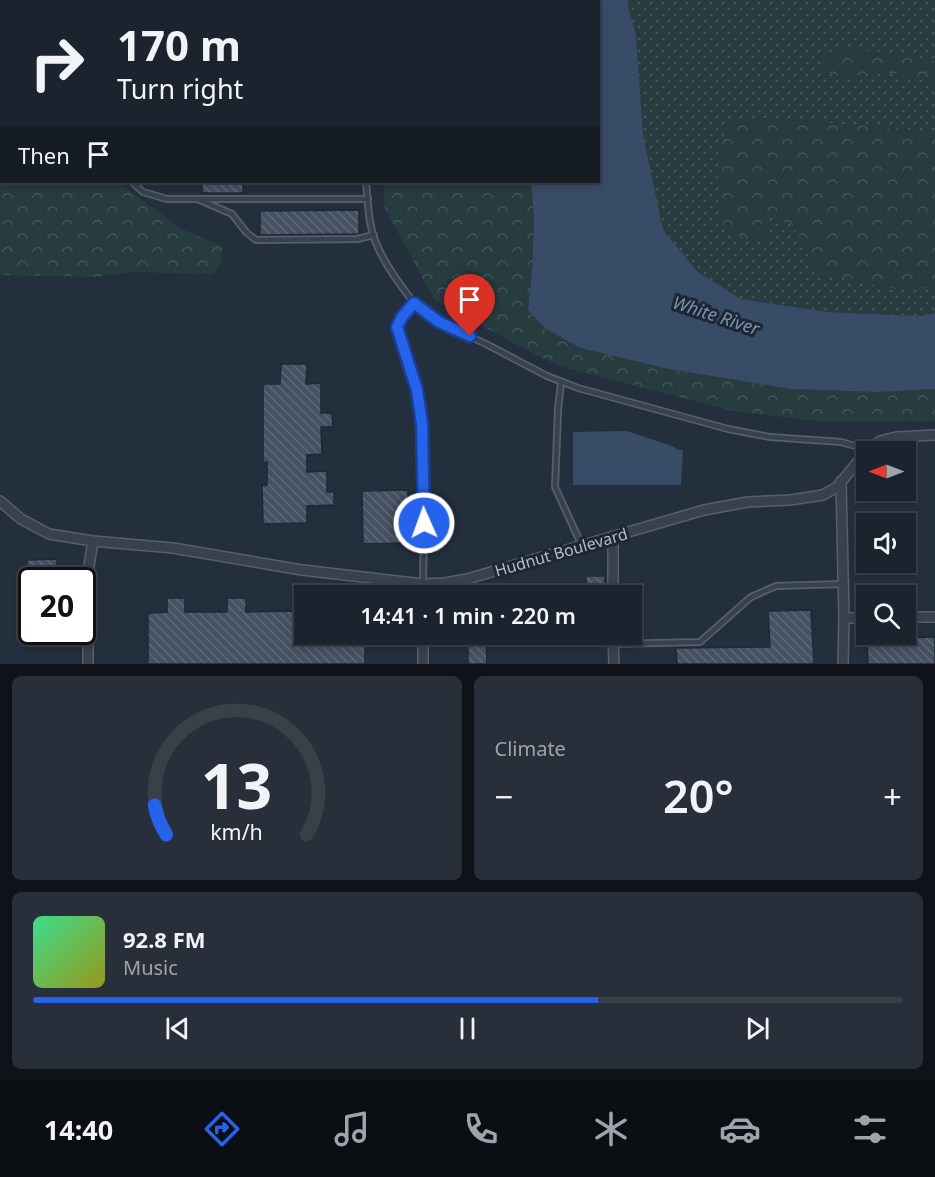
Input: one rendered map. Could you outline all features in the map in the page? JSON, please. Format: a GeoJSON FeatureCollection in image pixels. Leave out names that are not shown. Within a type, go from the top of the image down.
{"type":"FeatureCollection","features":[{"type":"Feature","properties":{"kind":"street","name":"Hudnut Boulevard"},"geometry":{"type":"LineString","coordinates":[[880,441],[889,438],[935,435]]}},
{"type":"Feature","properties":{"kind":"street","name":"Hudnut Boulevard"},"geometry":{"type":"LineString","coordinates":[[0,501],[21,519],[49,534],[93,541],[173,548],[302,570],[423,584],[445,584],[704,510],[748,502],[790,500],[823,495],[837,487],[856,464]]}},
{"type":"Feature","properties":{"kind":"street"},"geometry":{"type":"LineString","coordinates":[[841,481],[843,664]]}},
{"type":"Feature","properties":{"kind":"street"},"geometry":{"type":"LineString","coordinates":[[613,537],[613,585]]}},
{"type":"Feature","properties":{"kind":"street"},"geometry":{"type":"LineString","coordinates":[[88,664],[88,572],[93,541]]}},
{"type":"Feature","properties":{"kind":"street"},"geometry":{"type":"LineString","coordinates":[[916,617],[935,617]]}},
{"type":"Feature","properties":{"kind":"street"},"geometry":{"type":"LineString","coordinates":[[844,618],[856,618]]}},
{"type":"Feature","properties":{"kind":"street"},"geometry":{"type":"LineString","coordinates":[[423,645],[423,664]]}},
{"type":"Feature","properties":{"kind":"street"},"geometry":{"type":"LineString","coordinates":[[613,645],[614,664]]}},
{"type":"Feature","properties":{"kind":"lane"},"geometry":{"type":"LineString","coordinates":[[133,183],[143,192],[167,199],[368,199]]}},
{"type":"Feature","properties":{"kind":"lane"},"geometry":{"type":"LineString","coordinates":[[366,183],[369,217],[376,243],[396,280],[414,303],[439,322],[547,376],[578,388],[728,429],[770,437],[841,442],[856,446]]}},
{"type":"Feature","properties":{"kind":"lane"},"geometry":{"type":"LineString","coordinates":[[197,200],[232,214],[246,232],[256,240],[357,240],[374,235]]}},
{"type":"Feature","properties":{"kind":"lane"},"geometry":{"type":"LineString","coordinates":[[414,303],[397,327],[417,390],[422,424],[423,584]]}},
{"type":"Feature","properties":{"kind":"lane"},"geometry":{"type":"LineString","coordinates":[[561,382],[557,420],[555,487],[582,546]]}},
{"type":"Feature","properties":{"kind":"lane"},"geometry":{"type":"LineString","coordinates":[[642,640],[700,642],[751,597],[776,586],[843,584]]}},
{"type":"Feature","properties":{"kind":"green space"},"geometry":{"type":"Polygon","coordinates":[[[628,0],[935,0],[935,132],[765,118],[726,124],[768,216],[791,224],[802,241],[816,274],[896,289],[935,288],[935,313],[921,316],[827,312],[741,299],[698,272],[663,230],[643,134],[636,35],[628,0]]]}},
{"type":"Feature","properties":{"kind":"green space"},"geometry":{"type":"Polygon","coordinates":[[[836,49],[898,53],[935,61],[935,83],[892,73],[840,77],[823,70],[822,57],[836,49]]]}},
{"type":"Feature","properties":{"kind":"green space"},"geometry":{"type":"Polygon","coordinates":[[[765,118],[935,132],[935,288],[896,289],[816,274],[802,241],[791,224],[768,217],[768,238],[751,241],[723,228],[717,170],[726,124],[765,118]]]}},
{"type":"Feature","properties":{"kind":"green space"},"geometry":{"type":"Polygon","coordinates":[[[0,183],[119,183],[180,228],[222,246],[221,263],[213,274],[131,272],[96,277],[0,275],[0,183]]]}},
{"type":"Feature","properties":{"kind":"green space"},"geometry":{"type":"Polygon","coordinates":[[[384,183],[531,183],[534,219],[528,310],[545,328],[580,348],[669,369],[791,389],[879,392],[935,389],[935,421],[826,422],[733,411],[559,366],[434,299],[384,207],[384,183]]]}},
{"type":"Feature","properties":{"kind":"water","name":"White River"},"geometry":{"type":"Polygon","coordinates":[[[600,0],[628,0],[636,35],[643,134],[663,230],[698,272],[741,299],[827,312],[921,316],[935,313],[935,389],[879,392],[791,389],[669,369],[580,348],[545,328],[528,310],[534,219],[531,183],[600,183],[600,0]]]}},
{"type":"Feature","properties":{"kind":"water"},"geometry":{"type":"Polygon","coordinates":[[[627,431],[683,450],[681,485],[573,485],[573,432],[627,431]]]}},
{"type":"Feature","properties":{"kind":"building"},"geometry":{"type":"Polygon","coordinates":[[[202,183],[243,183],[243,193],[202,193],[202,183]]]}},
{"type":"Feature","properties":{"kind":"building"},"geometry":{"type":"Polygon","coordinates":[[[359,210],[359,234],[260,235],[260,211],[359,210]]]}},
{"type":"Feature","properties":{"kind":"building"},"geometry":{"type":"Polygon","coordinates":[[[281,364],[307,364],[306,384],[321,383],[321,413],[332,413],[333,427],[321,427],[322,454],[307,455],[307,472],[327,471],[327,492],[334,492],[334,505],[307,506],[307,523],[263,524],[262,485],[267,485],[267,462],[263,463],[263,384],[280,384],[281,364]]]}},
{"type":"Feature","properties":{"kind":"building"},"geometry":{"type":"Polygon","coordinates":[[[408,490],[409,543],[363,544],[362,491],[408,490]]]}},
{"type":"Feature","properties":{"kind":"building"},"geometry":{"type":"Polygon","coordinates":[[[57,559],[57,567],[27,567],[27,560],[57,559]]]}},
{"type":"Feature","properties":{"kind":"building"},"geometry":{"type":"Polygon","coordinates":[[[586,576],[605,576],[605,585],[586,585],[586,576]]]}},
{"type":"Feature","properties":{"kind":"building"},"geometry":{"type":"Polygon","coordinates":[[[167,598],[185,598],[185,612],[227,612],[227,598],[246,598],[246,612],[294,611],[294,645],[365,645],[365,664],[148,664],[148,613],[167,612],[167,598]]]}},
{"type":"Feature","properties":{"kind":"building"},"geometry":{"type":"Polygon","coordinates":[[[811,610],[814,664],[677,664],[676,648],[770,647],[768,611],[811,610]]]}},
{"type":"Feature","properties":{"kind":"building"},"geometry":{"type":"Polygon","coordinates":[[[935,637],[935,664],[868,664],[867,645],[916,645],[916,638],[935,637]]]}},
{"type":"Feature","properties":{"kind":"building"},"geometry":{"type":"Polygon","coordinates":[[[468,645],[486,645],[487,664],[468,664],[468,645]]]}},
{"type":"Feature","properties":{"kind":"route"},"geometry":{"type":"LineString","coordinates":[[424,523],[422,424],[417,390],[397,327],[414,303],[439,322],[470,336]]}}]}
